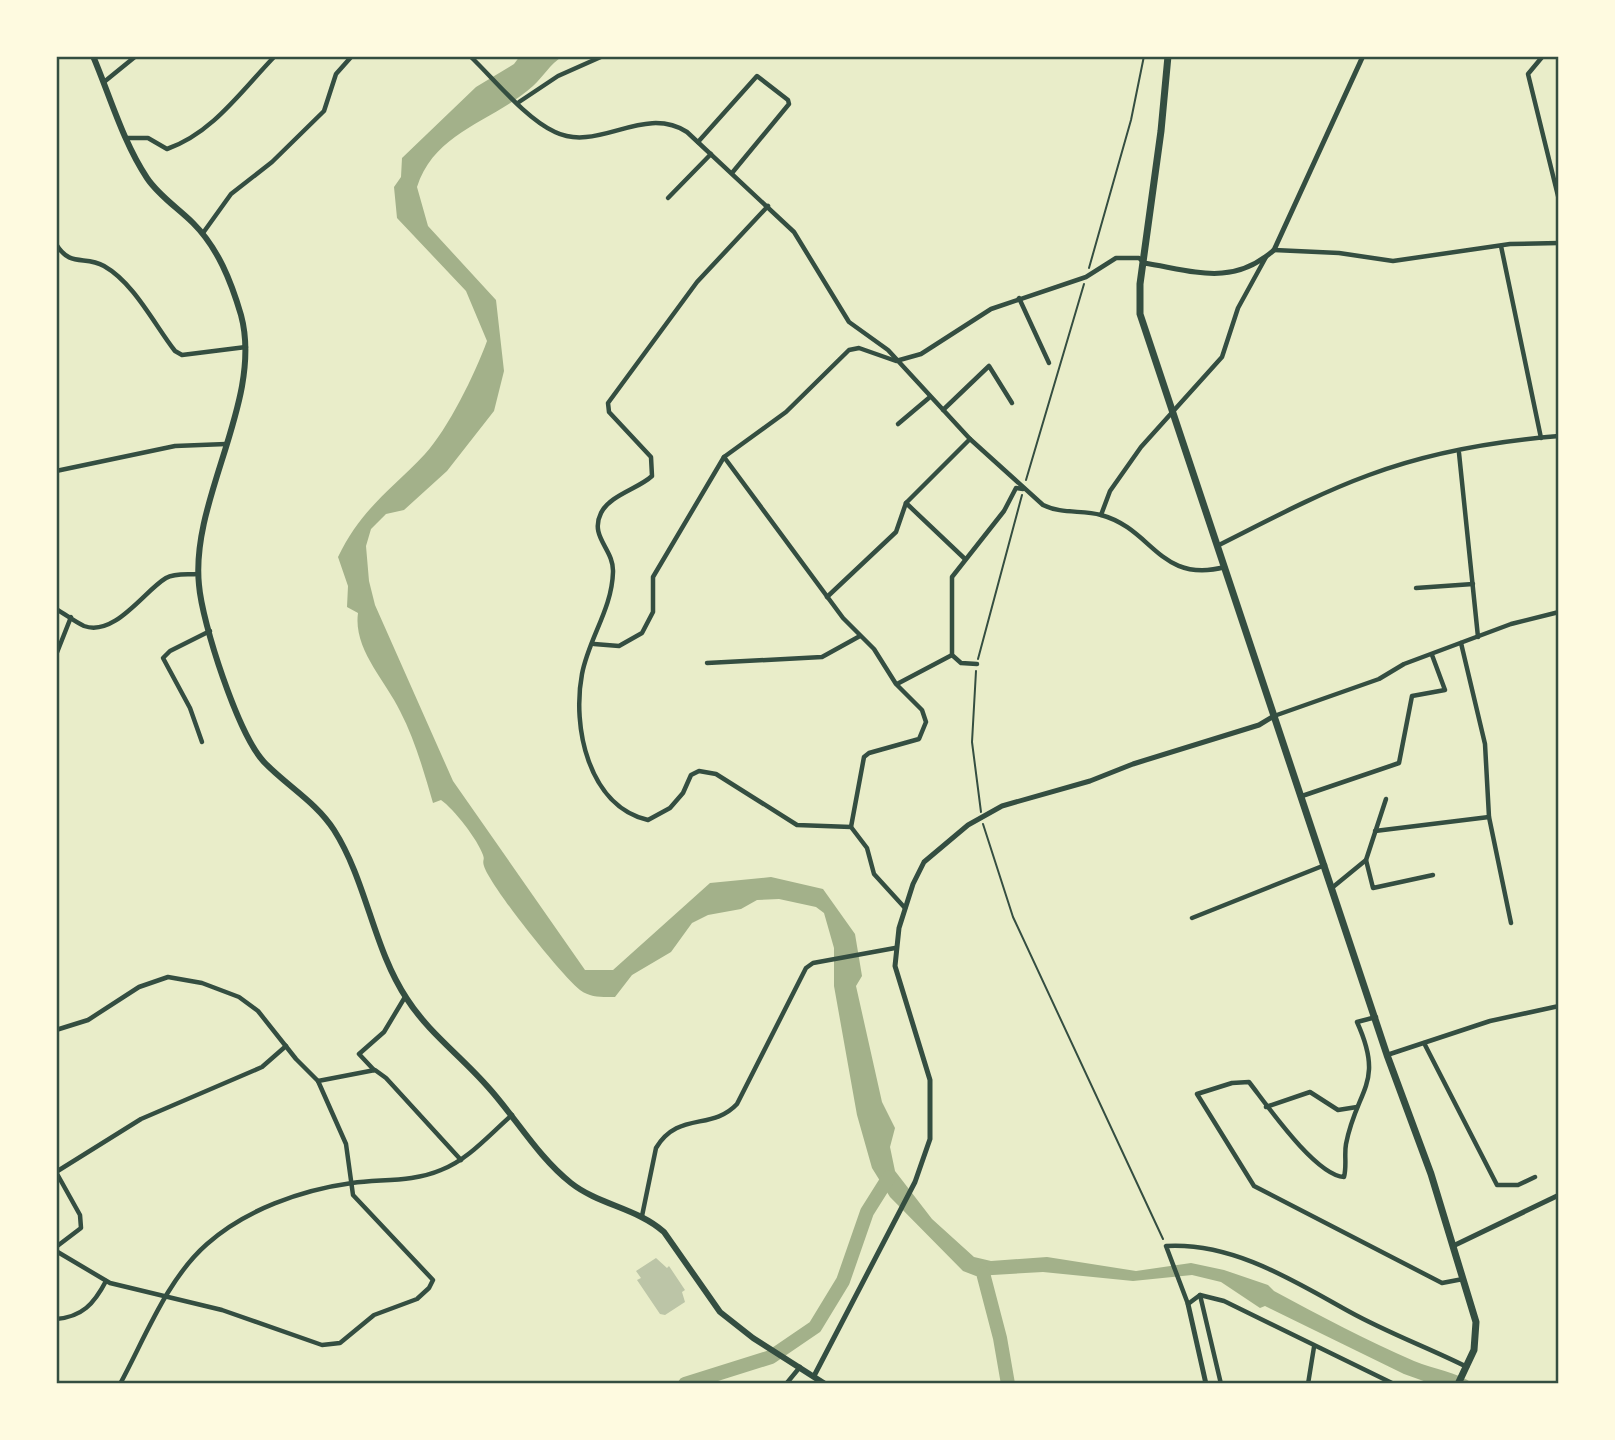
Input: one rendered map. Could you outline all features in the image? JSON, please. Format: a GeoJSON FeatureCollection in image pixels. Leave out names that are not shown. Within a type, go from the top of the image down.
{"type":"FeatureCollection","features":[{"type":"Feature","properties":{"kind":"highway"},"geometry":{"type":"LineString","coordinates":[[1168,56],[1140,314],[1464,1279],[1476,1329],[1474,1350],[1467,1370],[1458,1384]]}},
{"type":"Feature","properties":{"kind":"main road"},"geometry":{"type":"LineString","coordinates":[[93,56],[127,138],[154,188],[203,233],[226,273],[242,319],[246,347],[241,386],[201,543],[198,574],[236,715],[249,743],[266,764],[314,805],[334,830],[405,998],[513,1115],[545,1157],[573,1185],[642,1216],[664,1232],[714,1306],[752,1338],[825,1384]]}},
{"type":"Feature","properties":{"kind":"street"},"geometry":{"type":"LineString","coordinates":[[104,82],[136,56]]}},
{"type":"Feature","properties":{"kind":"street"},"geometry":{"type":"LineString","coordinates":[[127,138],[148,138],[167,149],[184,143],[205,131],[275,56]]}},
{"type":"Feature","properties":{"kind":"street"},"geometry":{"type":"LineString","coordinates":[[203,233],[231,194],[272,162],[324,111],[336,74],[352,56]]}},
{"type":"Feature","properties":{"kind":"street"},"geometry":{"type":"LineString","coordinates":[[470,56],[557,133],[584,138],[653,121],[678,126],[794,232],[849,322],[888,350],[970,439],[1024,489],[1053,510],[1101,515],[1117,522],[1169,560],[1191,572],[1225,567]]}},
{"type":"Feature","properties":{"kind":"street"},"geometry":{"type":"LineString","coordinates":[[519,102],[558,76],[604,56]]}},
{"type":"Feature","properties":{"kind":"street"},"geometry":{"type":"LineString","coordinates":[[594,644],[619,646],[642,633],[653,612],[653,577],[724,457],[786,412],[849,349],[859,348],[896,361],[921,354],[991,309],[1086,277],[1116,258],[1139,258],[1144,263],[1212,275],[1229,274],[1267,256],[1274,250],[1348,83],[1363,56]]}},
{"type":"Feature","properties":{"kind":"street"},"geometry":{"type":"LineString","coordinates":[[1543,56],[1528,75],[1559,200]]}},
{"type":"Feature","properties":{"kind":"street"},"geometry":{"type":"LineString","coordinates":[[698,142],[757,76],[788,100],[789,104],[732,173]]}},
{"type":"Feature","properties":{"kind":"street"},"geometry":{"type":"LineString","coordinates":[[668,198],[711,154]]}},
{"type":"Feature","properties":{"kind":"street"},"geometry":{"type":"LineString","coordinates":[[768,206],[697,282],[608,403],[609,412],[651,457],[653,466],[652,476],[608,504],[596,526],[597,535],[612,558],[613,572],[608,605],[583,671],[578,708],[596,780],[626,810],[648,820],[670,808],[683,793],[691,775],[699,771],[716,774],[797,825],[851,827]]}},
{"type":"Feature","properties":{"kind":"street"},"geometry":{"type":"LineString","coordinates":[[1274,250],[1339,253],[1393,261],[1501,246],[1559,243]]}},
{"type":"Feature","properties":{"kind":"street"},"geometry":{"type":"LineString","coordinates":[[56,244],[68,257],[100,263],[122,280],[175,351],[182,355],[246,347]]}},
{"type":"Feature","properties":{"kind":"street"},"geometry":{"type":"LineString","coordinates":[[1501,246],[1541,438]]}},
{"type":"Feature","properties":{"kind":"street"},"geometry":{"type":"LineString","coordinates":[[1101,515],[1110,491],[1141,447],[1173,415],[1222,357],[1238,308],[1267,256]]}},
{"type":"Feature","properties":{"kind":"street"},"geometry":{"type":"LineString","coordinates":[[1019,298],[1049,363]]}},
{"type":"Feature","properties":{"kind":"street"},"geometry":{"type":"LineString","coordinates":[[943,411],[989,366],[1012,403]]}},
{"type":"Feature","properties":{"kind":"street"},"geometry":{"type":"LineString","coordinates":[[898,424],[930,397]]}},
{"type":"Feature","properties":{"kind":"street"},"geometry":{"type":"LineString","coordinates":[[1217,546],[1368,475],[1459,453],[1559,436]]}},
{"type":"Feature","properties":{"kind":"street"},"geometry":{"type":"LineString","coordinates":[[827,597],[896,532],[906,503],[970,439]]}},
{"type":"Feature","properties":{"kind":"street"},"geometry":{"type":"LineString","coordinates":[[56,471],[175,446],[226,444]]}},
{"type":"Feature","properties":{"kind":"street"},"geometry":{"type":"LineString","coordinates":[[1459,453],[1478,637]]}},
{"type":"Feature","properties":{"kind":"street"},"geometry":{"type":"LineString","coordinates":[[724,457],[827,597],[874,649],[896,684],[922,710],[926,722],[919,740],[869,753],[864,758],[851,827],[867,848],[874,874],[905,908]]}},
{"type":"Feature","properties":{"kind":"street"},"geometry":{"type":"LineString","coordinates":[[976,664],[961,663],[952,655],[951,577],[1004,511],[1016,488],[1024,489]]}},
{"type":"Feature","properties":{"kind":"street"},"geometry":{"type":"LineString","coordinates":[[906,503],[965,559]]}},
{"type":"Feature","properties":{"kind":"street"},"geometry":{"type":"LineString","coordinates":[[56,609],[85,626],[97,627],[125,615],[163,580],[172,576],[198,574]]}},
{"type":"Feature","properties":{"kind":"street"},"geometry":{"type":"LineString","coordinates":[[1416,588],[1474,584]]}},
{"type":"Feature","properties":{"kind":"street"},"geometry":{"type":"LineString","coordinates":[[814,1376],[926,1157],[932,1116],[930,1080],[926,1058],[899,985],[895,948],[905,908],[924,862],[944,843],[981,816],[1002,806],[1090,781],[1133,764],[1259,725],[1273,716],[1379,679],[1404,664],[1511,624],[1559,612]]}},
{"type":"Feature","properties":{"kind":"street"},"geometry":{"type":"LineString","coordinates":[[56,655],[71,617]]}},
{"type":"Feature","properties":{"kind":"street"},"geometry":{"type":"LineString","coordinates":[[202,742],[190,708],[163,658],[211,630]]}},
{"type":"Feature","properties":{"kind":"street"},"geometry":{"type":"LineString","coordinates":[[707,663],[822,657],[860,636]]}},
{"type":"Feature","properties":{"kind":"street"},"geometry":{"type":"LineString","coordinates":[[1461,643],[1485,744],[1489,817],[1511,923]]}},
{"type":"Feature","properties":{"kind":"street"},"geometry":{"type":"LineString","coordinates":[[896,684],[952,655]]}},
{"type":"Feature","properties":{"kind":"street"},"geometry":{"type":"LineString","coordinates":[[1303,796],[1399,763],[1412,696],[1445,690],[1432,655]]}},
{"type":"Feature","properties":{"kind":"street"},"geometry":{"type":"LineString","coordinates":[[1386,799],[1366,860],[1373,888],[1433,875]]}},
{"type":"Feature","properties":{"kind":"street"},"geometry":{"type":"LineString","coordinates":[[1375,831],[1489,817]]}},
{"type":"Feature","properties":{"kind":"street"},"geometry":{"type":"LineString","coordinates":[[1333,887],[1366,860]]}},
{"type":"Feature","properties":{"kind":"street"},"geometry":{"type":"LineString","coordinates":[[1192,918],[1326,864]]}},
{"type":"Feature","properties":{"kind":"street"},"geometry":{"type":"LineString","coordinates":[[642,1216],[656,1148],[662,1138],[684,1123],[722,1117],[737,1104],[806,968],[813,962],[895,948]]}},
{"type":"Feature","properties":{"kind":"street"},"geometry":{"type":"LineString","coordinates":[[56,1030],[88,1020],[139,987],[169,977],[202,983],[239,998],[258,1011],[318,1081],[346,1144],[349,1183],[354,1195],[433,1280],[429,1288],[416,1299],[380,1312],[350,1338],[329,1345],[222,1310],[179,1299],[165,1299],[106,1281],[56,1249],[81,1228],[80,1215],[56,1172],[141,1119],[262,1067],[286,1046]]}},
{"type":"Feature","properties":{"kind":"street"},"geometry":{"type":"LineString","coordinates":[[405,998],[384,1032],[359,1054],[386,1077],[461,1160]]}},
{"type":"Feature","properties":{"kind":"street"},"geometry":{"type":"LineString","coordinates":[[1387,1055],[1490,1021],[1559,1006]]}},
{"type":"Feature","properties":{"kind":"street"},"geometry":{"type":"LineString","coordinates":[[1377,1017],[1357,1022],[1370,1057],[1370,1077],[1345,1145],[1347,1165],[1344,1177],[1292,1139],[1249,1082],[1243,1081],[1197,1094],[1254,1186],[1442,1283],[1464,1279]]}},
{"type":"Feature","properties":{"kind":"street"},"geometry":{"type":"LineString","coordinates":[[1424,1043],[1497,1185],[1518,1185],[1535,1177]]}},
{"type":"Feature","properties":{"kind":"street"},"geometry":{"type":"LineString","coordinates":[[318,1081],[375,1070]]}},
{"type":"Feature","properties":{"kind":"street"},"geometry":{"type":"LineString","coordinates":[[1266,1107],[1310,1092],[1338,1110],[1358,1107]]}},
{"type":"Feature","properties":{"kind":"street"},"geometry":{"type":"LineString","coordinates":[[120,1384],[165,1299],[191,1261],[206,1245],[243,1218],[277,1203],[349,1183],[420,1177],[461,1160],[513,1115]]}},
{"type":"Feature","properties":{"kind":"street"},"geometry":{"type":"LineString","coordinates":[[1454,1246],[1559,1195]]}},
{"type":"Feature","properties":{"kind":"street"},"geometry":{"type":"LineString","coordinates":[[1206,1384],[1187,1302],[1166,1246],[1200,1248],[1265,1266],[1467,1370]]}},
{"type":"Feature","properties":{"kind":"street"},"geometry":{"type":"LineString","coordinates":[[56,1319],[78,1316],[88,1309],[106,1281]]}},
{"type":"Feature","properties":{"kind":"street"},"geometry":{"type":"LineString","coordinates":[[1187,1302],[1200,1295],[1224,1301],[1394,1384]]}},
{"type":"Feature","properties":{"kind":"street"},"geometry":{"type":"LineString","coordinates":[[1200,1295],[1221,1384]]}},
{"type":"Feature","properties":{"kind":"street"},"geometry":{"type":"LineString","coordinates":[[1308,1384],[1314,1347]]}},
{"type":"Feature","properties":{"kind":"street"},"geometry":{"type":"LineString","coordinates":[[786,1384],[800,1367]]}},
{"type":"Feature","properties":{"kind":"path"},"geometry":{"type":"LineString","coordinates":[[1144,56],[1131,120],[992,597],[976,664],[972,742],[981,816],[1013,917],[1166,1246]]}},
{"type":"Feature","properties":{"kind":"shaded area"},"geometry":{"type":"Polygon","coordinates":[[[520,56],[563,56],[517,98],[451,140],[426,168],[417,187],[428,226],[496,300],[504,371],[494,411],[447,471],[404,510],[386,514],[371,529],[366,546],[369,581],[375,605],[453,781],[585,970],[613,970],[710,883],[771,877],[823,889],[855,934],[862,976],[856,986],[882,1102],[895,1128],[890,1147],[895,1171],[932,1219],[974,1257],[991,1261],[1047,1257],[1136,1271],[1191,1263],[1224,1270],[1268,1285],[1274,1291],[1378,1345],[1422,1364],[1460,1376],[1474,1384],[1432,1384],[1404,1374],[1265,1306],[1260,1308],[1221,1282],[1192,1275],[1133,1281],[1043,1272],[976,1276],[963,1271],[890,1197],[872,1168],[857,1115],[834,986],[834,948],[824,913],[816,907],[779,899],[757,900],[741,909],[708,915],[692,923],[671,952],[632,975],[615,997],[592,996],[584,993],[571,981],[512,910],[489,876],[476,841],[459,817],[441,800],[433,803],[419,756],[405,722],[365,652],[360,639],[358,613],[347,607],[348,586],[338,557],[367,513],[425,454],[443,430],[468,385],[487,341],[466,291],[397,218],[394,187],[401,177],[402,158],[476,87],[514,64],[520,56]]]}},
{"type":"Feature","properties":{"kind":"building"},"geometry":{"type":"Polygon","coordinates":[[[656,1258],[667,1268],[669,1266],[685,1290],[682,1292],[685,1302],[665,1315],[660,1314],[637,1280],[641,1278],[636,1271],[656,1258]]]}},
{"type":"Feature","properties":{"kind":"waterway"},"geometry":{"type":"LineString","coordinates":[[685,1384],[771,1357],[815,1327],[843,1281],[867,1212],[889,1177]]}},
{"type":"Feature","properties":{"kind":"waterway"},"geometry":{"type":"LineString","coordinates":[[983,1273],[1000,1338],[1008,1384]]}}]}
